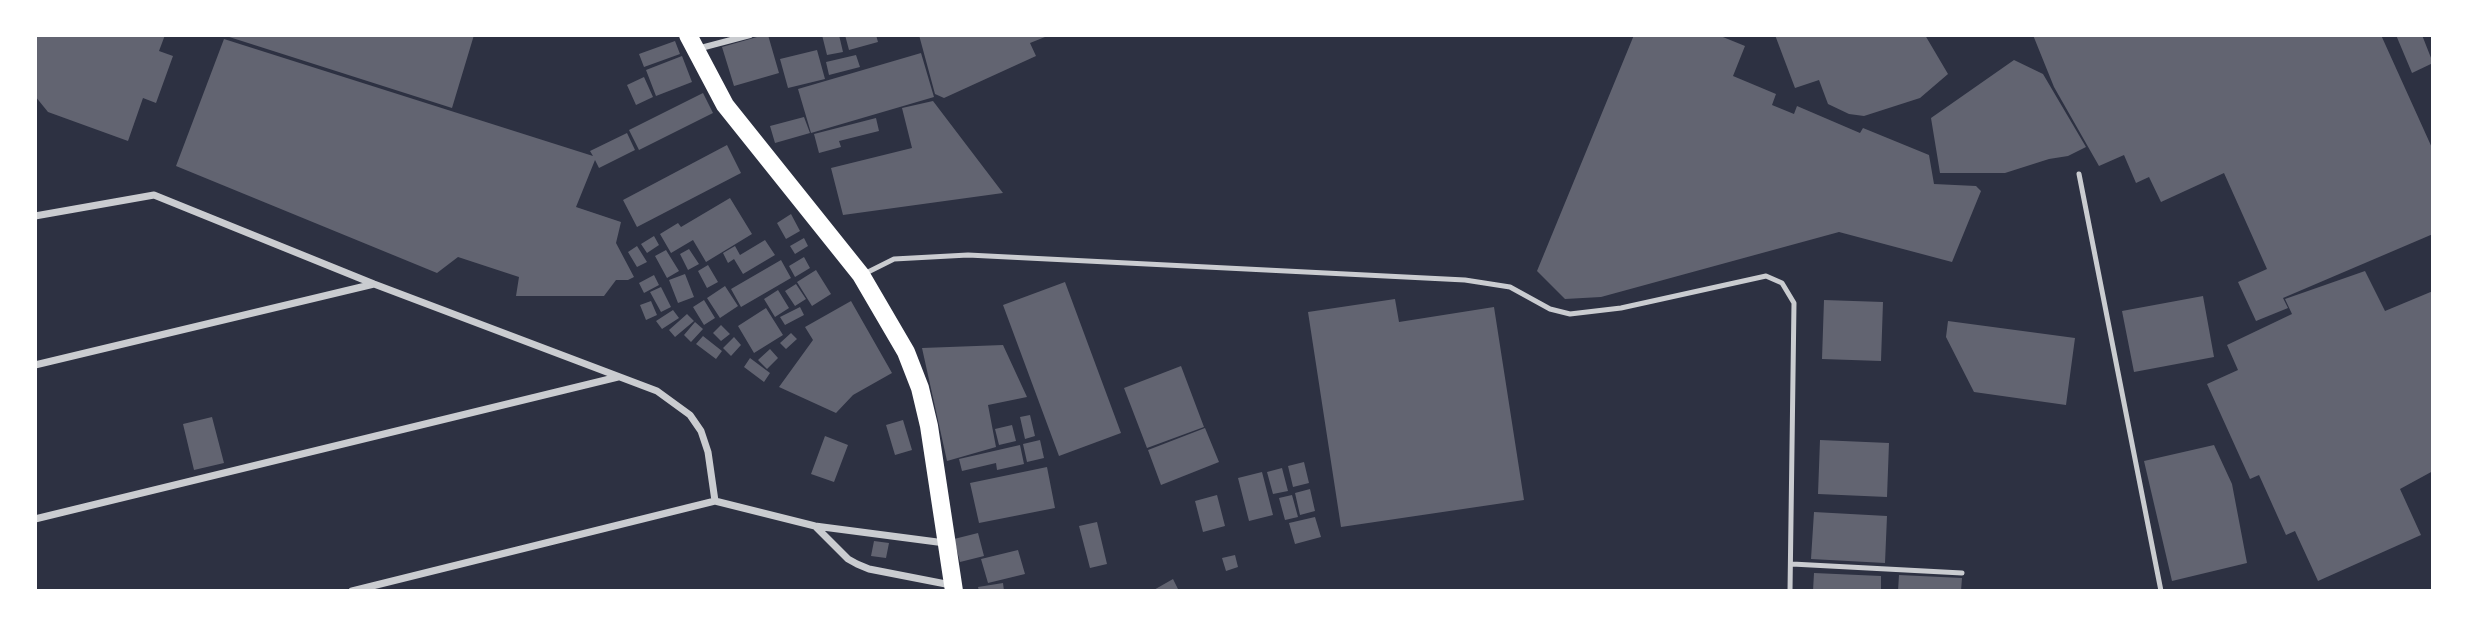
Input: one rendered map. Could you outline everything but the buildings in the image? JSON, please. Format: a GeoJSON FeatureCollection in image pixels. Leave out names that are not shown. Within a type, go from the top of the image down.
{"type":"FeatureCollection","features":[{"type":"Feature","properties":{"kind":"main road"},"geometry":{"type":"LineString","coordinates":[[691,42],[725,104],[861,275],[906,352],[920,388],[938,477],[953,588]]}},
{"type":"Feature","properties":{"kind":"street"},"geometry":{"type":"LineString","coordinates":[[691,42],[750,35]]}},
{"type":"Feature","properties":{"kind":"street"},"geometry":{"type":"LineString","coordinates":[[35,216],[154,195],[374,284],[657,391],[690,415],[701,431],[708,452],[715,501]]}},
{"type":"Feature","properties":{"kind":"street"},"geometry":{"type":"LineString","coordinates":[[35,365],[374,284]]}},
{"type":"Feature","properties":{"kind":"street"},"geometry":{"type":"LineString","coordinates":[[35,519],[619,377]]}},
{"type":"Feature","properties":{"kind":"street"},"geometry":{"type":"LineString","coordinates":[[352,591],[715,501],[816,526],[946,543]]}},
{"type":"Feature","properties":{"kind":"street"},"geometry":{"type":"LineString","coordinates":[[816,526],[848,559],[857,564],[953,588]]}},
{"type":"Feature","properties":{"kind":"lane"},"geometry":{"type":"LineString","coordinates":[[2079,174],[2161,591]]}},
{"type":"Feature","properties":{"kind":"lane"},"geometry":{"type":"LineString","coordinates":[[861,275],[894,259],[968,255],[1465,280],[1510,287],[1550,309],[1570,314],[1621,308],[1766,275],[1782,283],[1794,303],[1790,591]]}},
{"type":"Feature","properties":{"kind":"lane"},"geometry":{"type":"LineString","coordinates":[[1791,564],[1962,573]]}}]}
